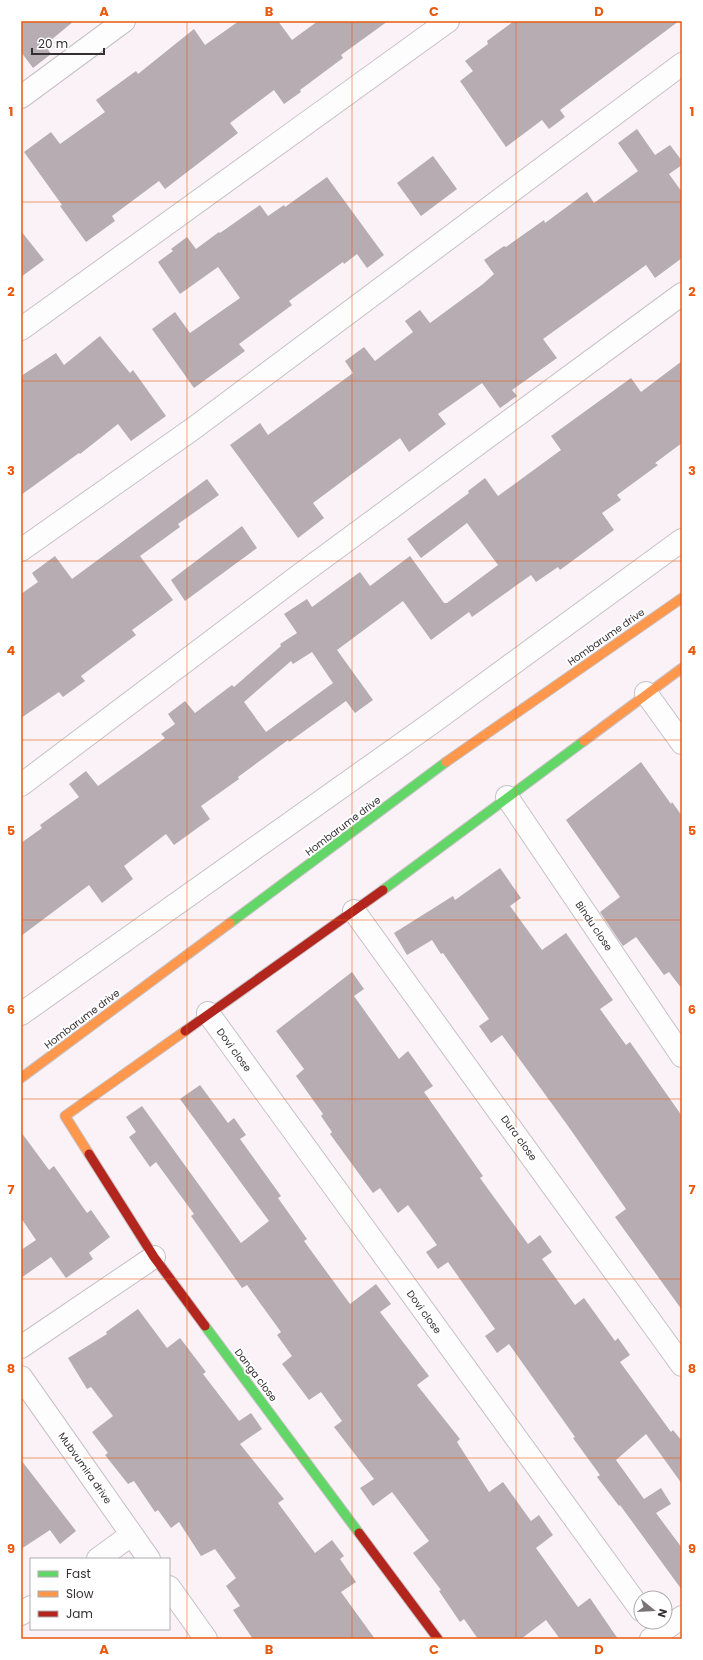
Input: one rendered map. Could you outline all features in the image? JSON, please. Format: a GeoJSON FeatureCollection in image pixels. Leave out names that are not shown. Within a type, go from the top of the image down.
{"type":"FeatureCollection","features":[{"type":"Feature","properties":{"kind":"street"},"geometry":{"type":"LineString","coordinates":[[21,97],[124,21]]}},
{"type":"Feature","properties":{"kind":"street"},"geometry":{"type":"LineString","coordinates":[[21,329],[448,21]]}},
{"type":"Feature","properties":{"kind":"street"},"geometry":{"type":"LineString","coordinates":[[21,550],[194,428],[682,64]]}},
{"type":"Feature","properties":{"kind":"street"},"geometry":{"type":"LineString","coordinates":[[21,785],[297,577],[682,294]]}},
{"type":"Feature","properties":{"kind":"street"},"geometry":{"type":"LineString","coordinates":[[21,1014],[434,722],[682,540]]}},
{"type":"Feature","properties":{"kind":"street","name":"Hombarume drive"},"geometry":{"type":"LineString","coordinates":[[21,1078],[464,749],[682,598]]}},
{"type":"Feature","properties":{"kind":"street"},"geometry":{"type":"LineString","coordinates":[[208,1013],[354,912],[646,693],[682,668]]}},
{"type":"Feature","properties":{"kind":"street"},"geometry":{"type":"LineString","coordinates":[[646,693],[682,744]]}},
{"type":"Feature","properties":{"kind":"street","name":"Bindu close"},"geometry":{"type":"LineString","coordinates":[[507,797],[682,1056]]}},
{"type":"Feature","properties":{"kind":"street","name":"Dura close"},"geometry":{"type":"LineString","coordinates":[[354,912],[682,1365]]}},
{"type":"Feature","properties":{"kind":"street","name":"Danga close"},"geometry":{"type":"LineString","coordinates":[[208,1013],[65,1116],[154,1257],[438,1639]]}},
{"type":"Feature","properties":{"kind":"street","name":"Dovi close"},"geometry":{"type":"LineString","coordinates":[[208,1013],[633,1599]]}},
{"type":"Feature","properties":{"kind":"street"},"geometry":{"type":"LineString","coordinates":[[21,1347],[154,1257]]}},
{"type":"Feature","properties":{"kind":"street","name":"Mubvumira drive"},"geometry":{"type":"LineString","coordinates":[[21,1379],[148,1558]]}},
{"type":"Feature","properties":{"kind":"street"},"geometry":{"type":"LineString","coordinates":[[99,1558],[131,1535]]}},
{"type":"Feature","properties":{"kind":"street"},"geometry":{"type":"LineString","coordinates":[[170,1588],[206,1639]]}},
{"type":"Feature","properties":{"kind":"street"},"geometry":{"type":"LineString","coordinates":[[21,1614],[30,1608]]}},
{"type":"Feature","properties":{"kind":"street"},"geometry":{"type":"LineString","coordinates":[[653,1632],[682,1617]]}},
{"type":"Feature","properties":{"kind":"building"},"geometry":{"type":"Polygon","coordinates":[[[21,21],[74,21],[45,45],[51,54],[33,68],[21,52],[21,21]]]}},
{"type":"Feature","properties":{"kind":"building"},"geometry":{"type":"Polygon","coordinates":[[[239,21],[278,21],[292,40],[318,21],[388,21],[341,55],[343,58],[300,90],[301,92],[284,104],[274,90],[230,123],[238,133],[165,189],[159,181],[112,216],[115,221],[86,242],[60,206],[62,205],[24,152],[51,132],[60,144],[105,112],[96,100],[136,71],[138,74],[194,29],[205,45],[239,21]]]}},
{"type":"Feature","properties":{"kind":"building"},"geometry":{"type":"Polygon","coordinates":[[[514,21],[679,21],[560,110],[565,117],[549,129],[542,120],[506,147],[460,81],[473,71],[465,61],[488,44],[487,41],[514,21]]]}},
{"type":"Feature","properties":{"kind":"building"},"geometry":{"type":"Polygon","coordinates":[[[637,129],[655,155],[670,145],[682,161],[682,165],[669,174],[682,192],[682,258],[655,278],[646,265],[543,339],[557,358],[512,390],[517,396],[500,408],[482,383],[438,414],[446,424],[409,452],[400,438],[313,503],[324,518],[298,538],[230,445],[260,423],[268,435],[353,373],[345,361],[364,347],[375,361],[413,332],[405,321],[420,310],[430,323],[483,284],[494,274],[484,260],[504,246],[506,247],[544,220],[545,223],[587,192],[594,203],[638,171],[618,143],[637,129]]]}},
{"type":"Feature","properties":{"kind":"building"},"geometry":{"type":"Polygon","coordinates":[[[433,156],[457,189],[421,216],[397,183],[433,156]]]}},
{"type":"Feature","properties":{"kind":"building"},"geometry":{"type":"Polygon","coordinates":[[[327,177],[384,255],[367,268],[357,254],[344,264],[343,262],[289,301],[292,305],[239,344],[245,351],[194,388],[152,329],[175,312],[190,333],[240,298],[218,267],[180,294],[158,262],[173,251],[171,249],[187,237],[196,249],[260,205],[268,216],[284,205],[285,207],[327,177]]]}},
{"type":"Feature","properties":{"kind":"building"},"geometry":{"type":"Polygon","coordinates":[[[21,231],[44,260],[21,277],[21,231]]]}},
{"type":"Feature","properties":{"kind":"building"},"geometry":{"type":"Polygon","coordinates":[[[100,336],[130,373],[133,370],[166,416],[131,441],[118,424],[80,454],[79,453],[21,495],[21,376],[56,353],[64,365],[100,336]]]}},
{"type":"Feature","properties":{"kind":"building"},"geometry":{"type":"Polygon","coordinates":[[[682,361],[682,443],[655,463],[658,465],[617,495],[621,500],[602,513],[614,530],[560,570],[558,567],[536,582],[531,575],[472,617],[469,612],[431,640],[403,601],[337,650],[373,700],[355,713],[346,701],[289,742],[288,740],[238,777],[239,779],[201,806],[210,819],[174,845],[166,834],[124,866],[133,879],[102,903],[89,885],[21,936],[21,843],[42,828],[40,825],[79,797],[69,784],[86,771],[98,786],[165,738],[161,734],[175,724],[168,714],[185,701],[195,713],[232,685],[234,687],[281,646],[280,644],[297,633],[284,614],[307,599],[312,607],[360,572],[370,586],[410,556],[444,603],[447,603],[498,565],[467,523],[421,558],[407,539],[469,493],[468,491],[485,478],[498,496],[561,450],[551,436],[631,378],[641,392],[682,361]],[[312,652],[293,664],[291,661],[244,702],[266,732],[333,683],[312,652]]]}},
{"type":"Feature","properties":{"kind":"building"},"geometry":{"type":"Polygon","coordinates":[[[207,479],[219,495],[178,524],[180,527],[140,556],[173,600],[132,630],[136,635],[81,676],[85,681],[63,697],[59,692],[21,718],[21,594],[38,582],[32,573],[55,556],[72,579],[207,479]]]}},
{"type":"Feature","properties":{"kind":"building"},"geometry":{"type":"Polygon","coordinates":[[[242,526],[257,548],[185,601],[171,580],[242,526]]]}},
{"type":"Feature","properties":{"kind":"building"},"geometry":{"type":"Polygon","coordinates":[[[641,762],[671,804],[672,802],[682,816],[682,989],[669,972],[664,975],[636,937],[623,946],[616,936],[600,912],[620,897],[566,820],[641,762]]]}},
{"type":"Feature","properties":{"kind":"building"},"geometry":{"type":"Polygon","coordinates":[[[500,868],[521,898],[510,906],[542,950],[566,933],[613,1000],[600,1009],[626,1045],[630,1042],[682,1116],[682,1310],[615,1217],[626,1209],[568,1126],[502,1035],[491,1043],[479,1026],[489,1019],[443,953],[441,954],[432,940],[407,955],[394,933],[453,896],[455,900],[500,868]]]}},
{"type":"Feature","properties":{"kind":"building"},"geometry":{"type":"Polygon","coordinates":[[[352,972],[364,989],[354,996],[399,1059],[408,1051],[433,1086],[424,1092],[483,1176],[480,1178],[528,1244],[540,1235],[552,1252],[542,1259],[575,1305],[584,1298],[615,1341],[618,1338],[630,1355],[620,1362],[671,1432],[673,1430],[682,1441],[682,1484],[646,1434],[616,1460],[644,1499],[661,1488],[671,1504],[656,1513],[682,1548],[682,1590],[620,1505],[619,1506],[597,1477],[600,1475],[573,1438],[575,1437],[509,1344],[497,1353],[485,1336],[495,1329],[448,1262],[438,1269],[426,1252],[437,1245],[408,1205],[398,1213],[380,1188],[373,1193],[330,1134],[332,1132],[321,1116],[323,1114],[296,1076],[304,1069],[276,1031],[352,972]]]}},
{"type":"Feature","properties":{"kind":"building"},"geometry":{"type":"Polygon","coordinates":[[[200,1085],[228,1123],[234,1118],[246,1135],[240,1139],[281,1196],[278,1198],[307,1239],[304,1241],[350,1304],[376,1284],[391,1304],[380,1312],[429,1376],[417,1385],[460,1439],[457,1442],[489,1492],[503,1482],[531,1521],[539,1515],[553,1535],[536,1548],[578,1607],[590,1598],[618,1639],[560,1639],[546,1620],[521,1639],[478,1639],[464,1619],[460,1622],[439,1591],[441,1590],[413,1553],[429,1541],[392,1492],[373,1506],[360,1488],[374,1479],[334,1427],[342,1421],[321,1392],[309,1400],[282,1364],[292,1356],[277,1335],[281,1332],[247,1285],[242,1288],[191,1216],[194,1214],[156,1162],[150,1167],[129,1137],[136,1132],[126,1117],[142,1106],[241,1243],[269,1221],[180,1099],[200,1085]]]}},
{"type":"Feature","properties":{"kind":"building"},"geometry":{"type":"Polygon","coordinates":[[[21,1132],[49,1170],[54,1166],[87,1213],[91,1210],[110,1237],[89,1253],[93,1259],[66,1278],[51,1257],[21,1278],[21,1250],[36,1240],[21,1218],[21,1132]]]}},
{"type":"Feature","properties":{"kind":"building"},"geometry":{"type":"Polygon","coordinates":[[[138,1309],[167,1348],[180,1338],[206,1372],[203,1374],[239,1421],[251,1413],[262,1429],[240,1444],[284,1499],[278,1503],[315,1553],[332,1540],[344,1556],[340,1559],[356,1582],[341,1592],[375,1639],[253,1639],[233,1610],[240,1606],[226,1586],[236,1578],[215,1549],[201,1556],[179,1522],[171,1528],[158,1510],[155,1512],[134,1481],[128,1484],[105,1455],[108,1453],[92,1432],[113,1416],[91,1387],[87,1389],[68,1358],[107,1334],[106,1332],[138,1309]]]}},
{"type":"Feature","properties":{"kind":"building"},"geometry":{"type":"Polygon","coordinates":[[[21,1460],[76,1531],[60,1544],[50,1530],[21,1549],[21,1460]]]}},
{"type":"Feature","properties":{"kind":"traffic: fast"},"geometry":{"type":"LineString","coordinates":[[383,890],[584,741]]}},
{"type":"Feature","properties":{"kind":"traffic: fast"},"geometry":{"type":"LineString","coordinates":[[230,923],[446,762]]}},
{"type":"Feature","properties":{"kind":"traffic: fast"},"geometry":{"type":"LineString","coordinates":[[205,1326],[359,1533]]}},
{"type":"Feature","properties":{"kind":"traffic: slow"},"geometry":{"type":"LineString","coordinates":[[446,762],[682,598]]}},
{"type":"Feature","properties":{"kind":"traffic: slow"},"geometry":{"type":"LineString","coordinates":[[584,741],[682,668]]}},
{"type":"Feature","properties":{"kind":"traffic: slow"},"geometry":{"type":"LineString","coordinates":[[21,1078],[230,923]]}},
{"type":"Feature","properties":{"kind":"traffic: slow"},"geometry":{"type":"LineString","coordinates":[[89,1154],[65,1116],[185,1031]]}},
{"type":"Feature","properties":{"kind":"traffic: jam"},"geometry":{"type":"LineString","coordinates":[[185,1031],[383,890]]}},
{"type":"Feature","properties":{"kind":"traffic: jam"},"geometry":{"type":"LineString","coordinates":[[89,1154],[154,1257],[205,1326]]}},
{"type":"Feature","properties":{"kind":"traffic: jam"},"geometry":{"type":"LineString","coordinates":[[359,1533],[438,1639]]}}]}
